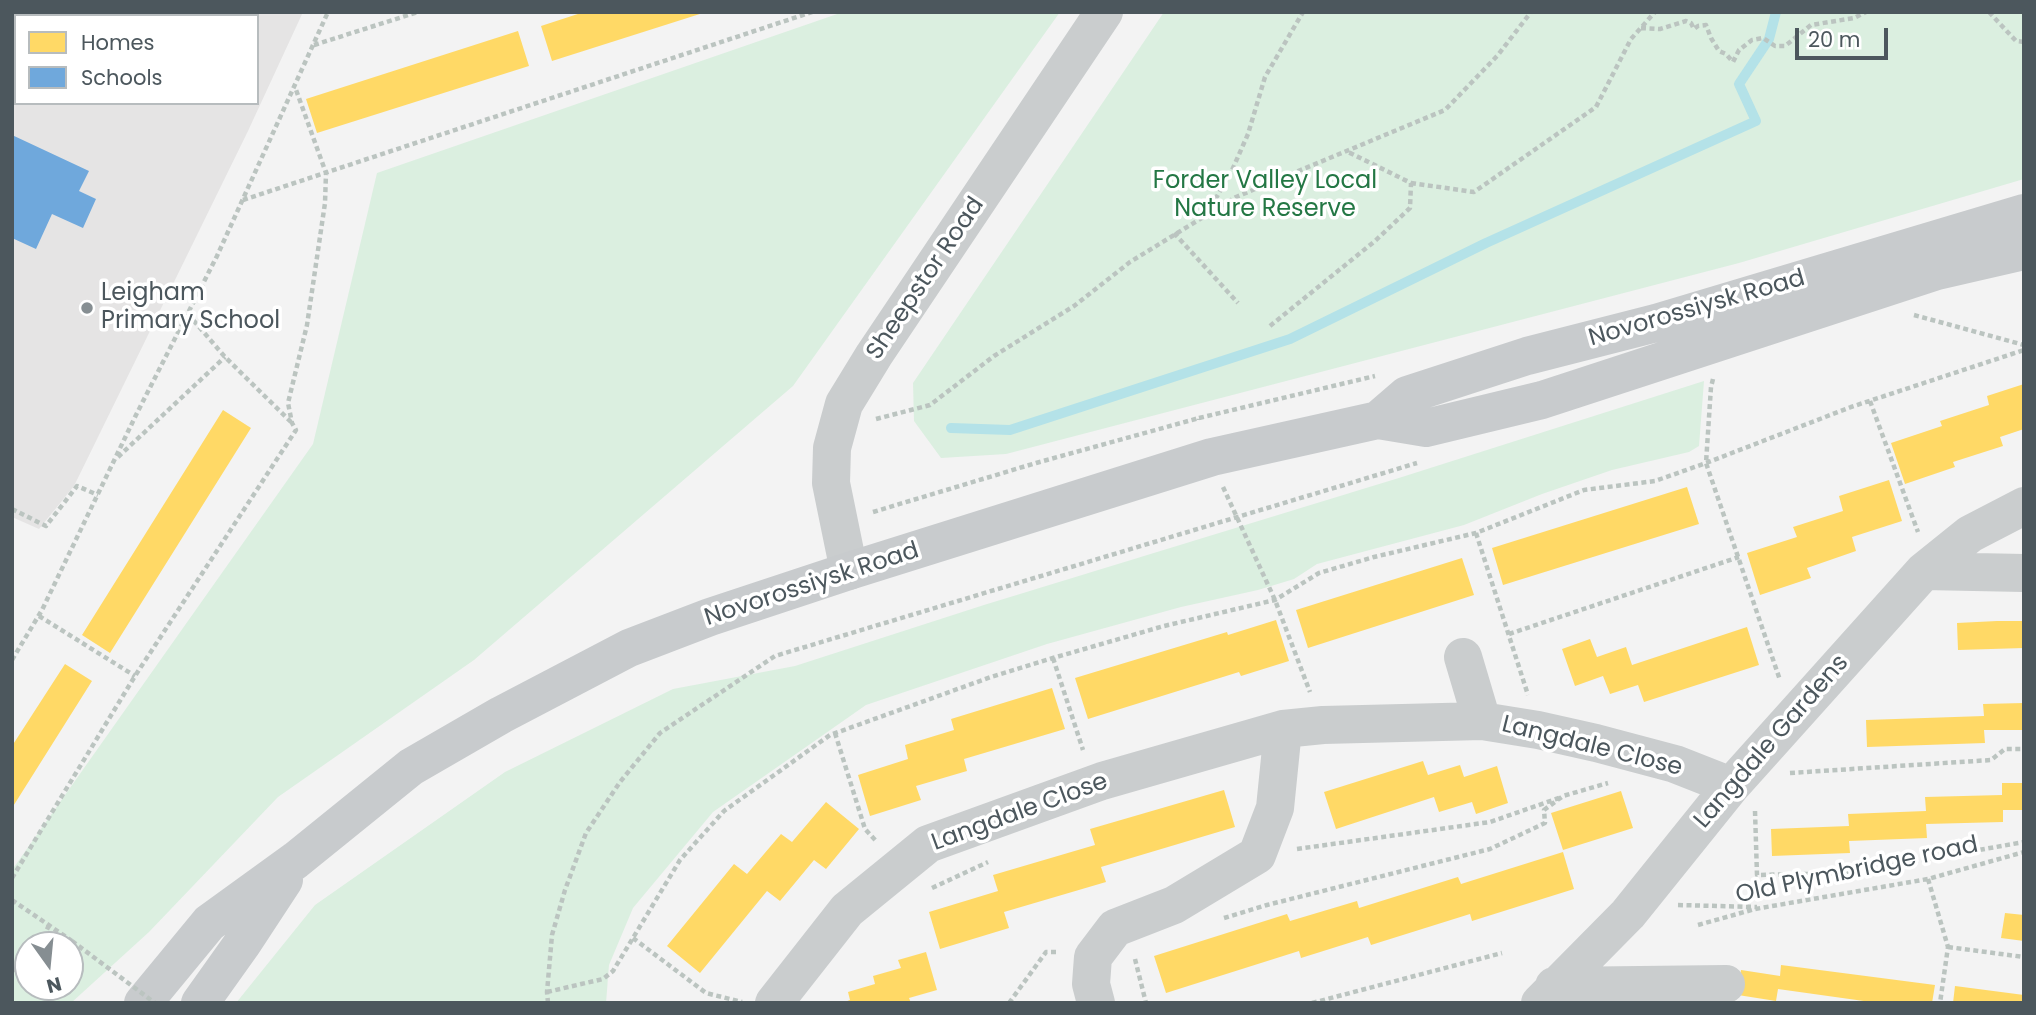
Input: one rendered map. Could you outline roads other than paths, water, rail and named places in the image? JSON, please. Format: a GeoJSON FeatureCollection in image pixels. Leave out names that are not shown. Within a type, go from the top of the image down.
{"type":"FeatureCollection","features":[{"type":"Feature","properties":{"kind":"main road","name":"Novorossiysk Road"},"geometry":{"type":"LineString","coordinates":[[1378,420],[1407,395],[1527,356],[1656,323],[2024,213]]}},
{"type":"Feature","properties":{"kind":"main road","name":"Novorossiysk Road"},"geometry":{"type":"LineString","coordinates":[[143,1003],[209,923],[296,860],[411,766],[629,648],[710,617],[1212,457],[1378,420],[1426,428],[1542,400],[1937,271],[2024,251]]}},
{"type":"Feature","properties":{"kind":"main road","name":"Novorossiysk Road"},"geometry":{"type":"LineString","coordinates":[[200,1003],[296,860]]}},
{"type":"Feature","properties":{"kind":"street","name":"Sheepstor Road"},"geometry":{"type":"LineString","coordinates":[[849,572],[831,483],[832,448],[844,404],[1104,12]]}},
{"type":"Feature","properties":{"kind":"street","name":"Langdale Gardens"},"geometry":{"type":"LineString","coordinates":[[1547,995],[1636,904],[1793,717],[1927,568],[1970,534],[2024,506]]}},
{"type":"Feature","properties":{"kind":"street"},"geometry":{"type":"LineString","coordinates":[[1927,568],[2024,573]]}},
{"type":"Feature","properties":{"kind":"street"},"geometry":{"type":"LineString","coordinates":[[1463,657],[1482,721]]}},
{"type":"Feature","properties":{"kind":"street","name":"Langdale Close"},"geometry":{"type":"LineString","coordinates":[[774,1003],[848,910],[928,844],[1094,784],[1283,729],[1323,725],[1482,721],[1538,730],[1741,779]]}},
{"type":"Feature","properties":{"kind":"street"},"geometry":{"type":"LineString","coordinates":[[1096,1003],[1091,984],[1093,957],[1115,928],[1174,905],[1257,855],[1275,808],[1283,729]]}},
{"type":"Feature","properties":{"kind":"street"},"geometry":{"type":"LineString","coordinates":[[1547,995],[1726,984]]}},
{"type":"Feature","properties":{"kind":"waterway"},"geometry":{"type":"LineString","coordinates":[[951,428],[1010,430],[1290,339],[1486,243],[1756,121],[1739,84],[1769,39],[1776,12]]}},
{"type":"Feature","properties":{"kind":"place","name":"Leigham Primary School"},"geometry":{"type":"Point","coordinates":[87,308]}},
{"type":"Feature","properties":{"kind":"park label","name":"Forder Valley Local Nature Reserve"},"geometry":{"type":"Point","coordinates":[1265,196]}}]}
